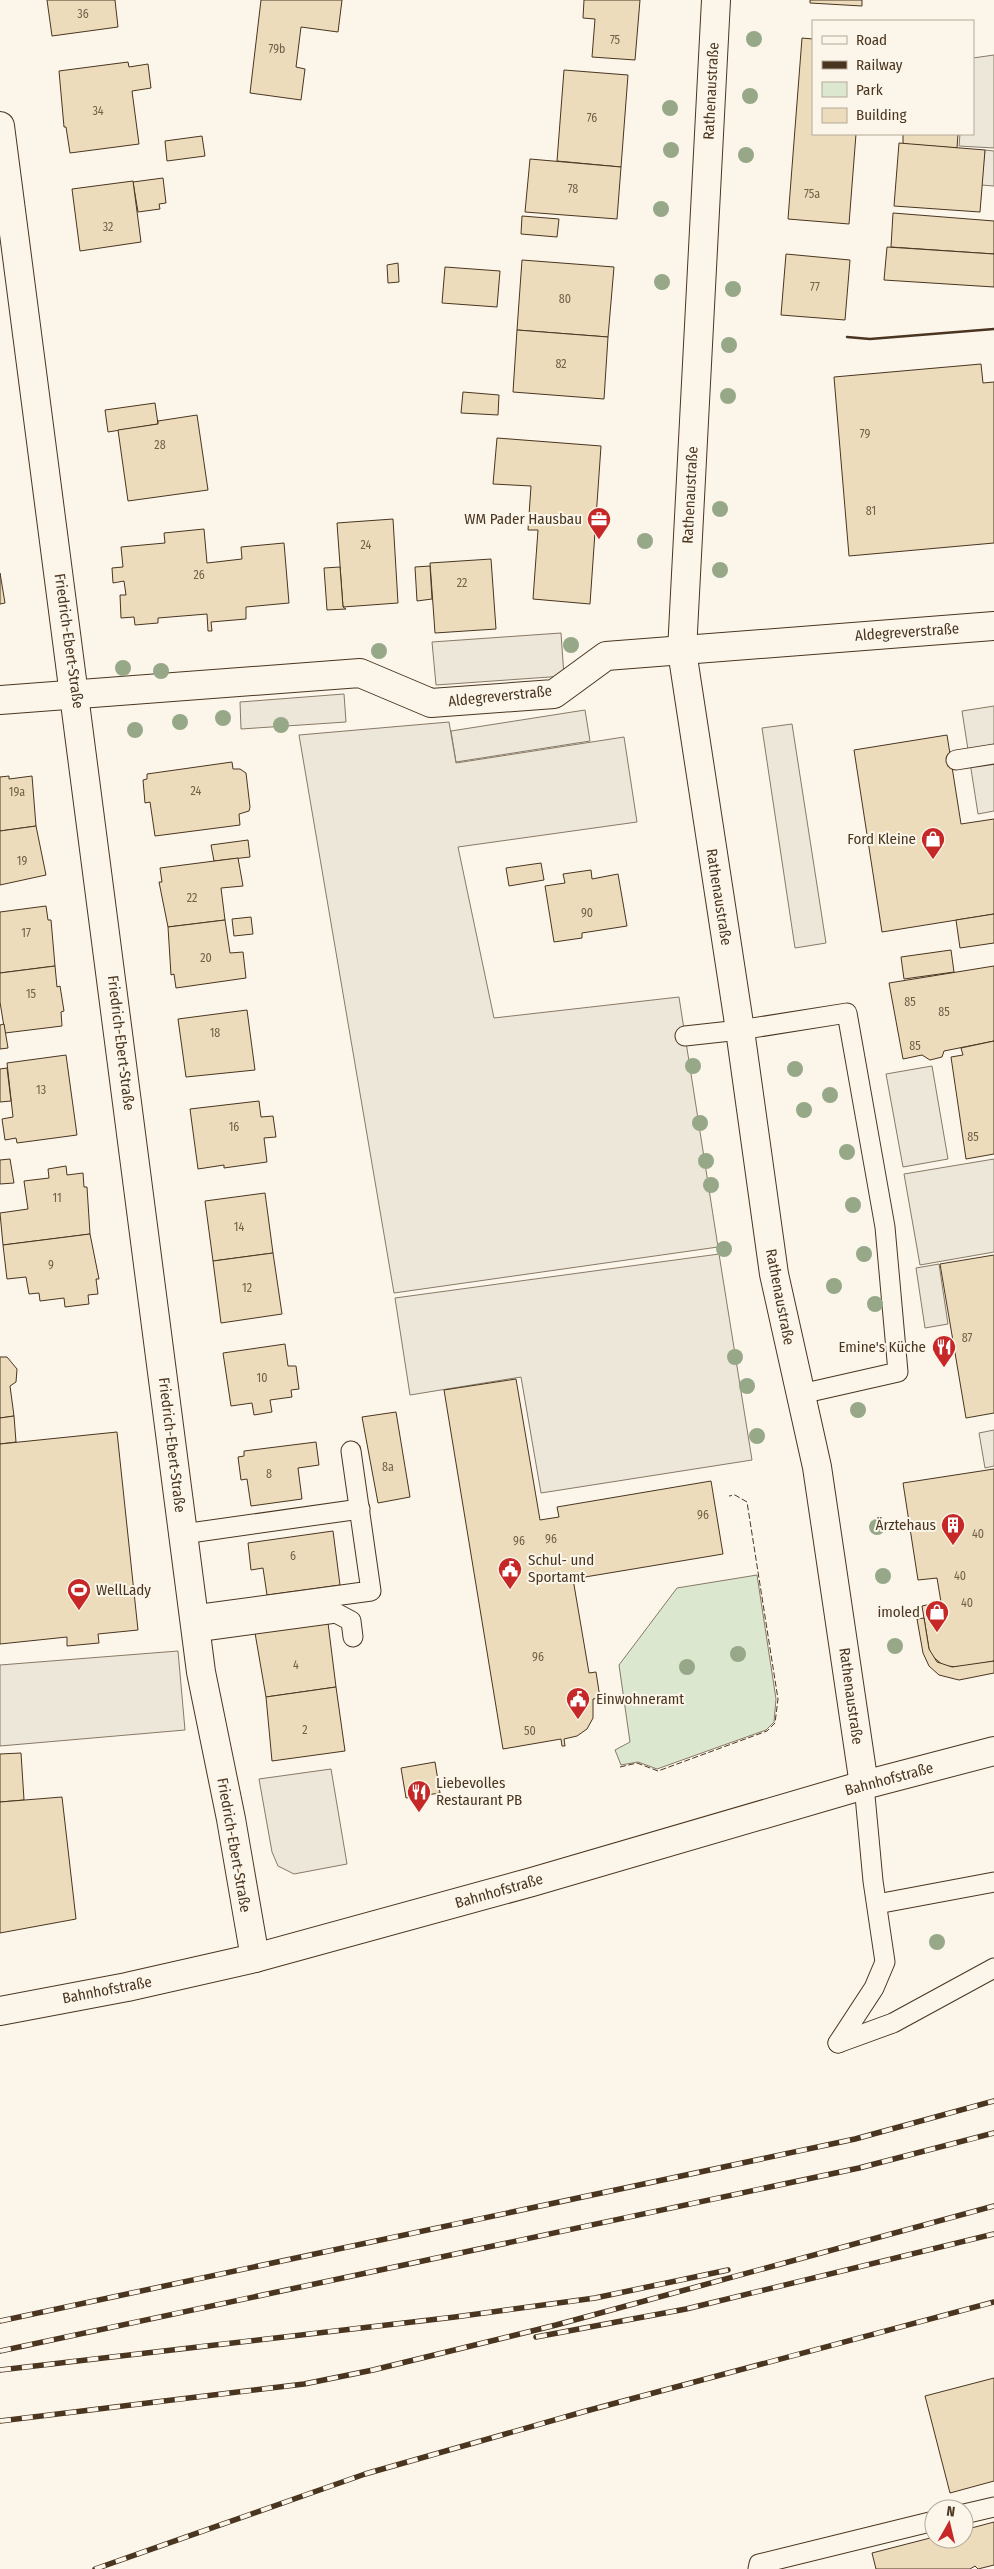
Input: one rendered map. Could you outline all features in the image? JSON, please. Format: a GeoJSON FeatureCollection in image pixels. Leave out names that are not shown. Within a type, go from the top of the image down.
{"type":"FeatureCollection","features":[{"type":"Feature","properties":{"kind":"street","name":"Rathenaustraße"},"geometry":{"type":"LineString","coordinates":[[716,0],[682,652],[740,1030],[774,1274],[818,1467],[864,1785]]}},
{"type":"Feature","properties":{"kind":"street","name":"Friedrich-Ebert-Straße"},"geometry":{"type":"LineString","coordinates":[[0,126],[76,694],[195,1624],[202,1672],[231,1819],[255,1958]]}},
{"type":"Feature","properties":{"kind":"street","name":"Aldegreverstraße"},"geometry":{"type":"LineString","coordinates":[[0,700],[360,673],[431,703],[554,694],[606,656],[682,652],[801,640],[994,626]]}},
{"type":"Feature","properties":{"kind":"street","name":"Bahnhofstraße"},"geometry":{"type":"LineString","coordinates":[[0,2011],[127,1987],[255,1958],[532,1882],[864,1785],[994,1751]]}},
{"type":"Feature","properties":{"kind":"lane"},"geometry":{"type":"LineString","coordinates":[[956,760],[994,754]]}},
{"type":"Feature","properties":{"kind":"lane"},"geometry":{"type":"LineString","coordinates":[[685,1036],[740,1030],[847,1013],[885,1227],[898,1372],[801,1394]]}},
{"type":"Feature","properties":{"kind":"lane"},"geometry":{"type":"LineString","coordinates":[[195,1624],[371,1591],[351,1451]]}},
{"type":"Feature","properties":{"kind":"lane"},"geometry":{"type":"LineString","coordinates":[[183,1534],[360,1509]]}},
{"type":"Feature","properties":{"kind":"lane"},"geometry":{"type":"LineString","coordinates":[[195,1624],[336,1613],[351,1621],[353,1637]]}},
{"type":"Feature","properties":{"kind":"lane"},"geometry":{"type":"LineString","coordinates":[[864,1785],[869,1844],[884,1962],[874,1988],[838,2043],[893,2023],[994,1968]]}},
{"type":"Feature","properties":{"kind":"lane"},"geometry":{"type":"LineString","coordinates":[[876,1904],[994,1882]]}},
{"type":"Feature","properties":{"kind":"lane"},"geometry":{"type":"LineString","coordinates":[[974,2512],[994,2507]]}},
{"type":"Feature","properties":{"kind":"lane"},"geometry":{"type":"LineString","coordinates":[[758,2569],[759,2564],[924,2523]]}},
{"type":"Feature","properties":{"kind":"green space"},"geometry":{"type":"Polygon","coordinates":[[[757,1575],[776,1699],[774,1722],[766,1730],[657,1769],[638,1762],[621,1765],[615,1750],[630,1742],[619,1665],[677,1588],[757,1575]]]}},
{"type":"Feature","properties":{"kind":"shaded area"},"geometry":{"type":"Polygon","coordinates":[[[994,55],[994,148],[959,146],[960,135],[974,135],[974,58],[994,55]]]}},
{"type":"Feature","properties":{"kind":"shaded area"},"geometry":{"type":"Polygon","coordinates":[[[985,150],[994,151],[994,186],[981,185],[985,150]]]}},
{"type":"Feature","properties":{"kind":"shaded area"},"geometry":{"type":"Polygon","coordinates":[[[561,633],[564,676],[436,685],[432,642],[561,633]]]}},
{"type":"Feature","properties":{"kind":"shaded area"},"geometry":{"type":"Polygon","coordinates":[[[344,694],[346,722],[241,729],[240,702],[344,694]]]}},
{"type":"Feature","properties":{"kind":"shaded area"},"geometry":{"type":"Polygon","coordinates":[[[994,706],[994,811],[978,814],[962,711],[994,706]]]}},
{"type":"Feature","properties":{"kind":"shaded area"},"geometry":{"type":"Polygon","coordinates":[[[585,710],[590,741],[456,762],[451,731],[585,710]]]}},
{"type":"Feature","properties":{"kind":"shaded area"},"geometry":{"type":"Polygon","coordinates":[[[449,722],[456,763],[624,737],[637,822],[458,847],[494,1018],[679,997],[718,1247],[394,1293],[299,735],[449,722]]]}},
{"type":"Feature","properties":{"kind":"shaded area"},"geometry":{"type":"Polygon","coordinates":[[[792,724],[826,943],[795,948],[762,728],[792,724]]]}},
{"type":"Feature","properties":{"kind":"shaded area"},"geometry":{"type":"Polygon","coordinates":[[[932,1066],[948,1159],[903,1167],[886,1074],[932,1066]]]}},
{"type":"Feature","properties":{"kind":"shaded area"},"geometry":{"type":"Polygon","coordinates":[[[994,1159],[994,1252],[920,1265],[904,1174],[994,1159]]]}},
{"type":"Feature","properties":{"kind":"shaded area"},"geometry":{"type":"Polygon","coordinates":[[[719,1254],[752,1460],[541,1493],[521,1377],[410,1395],[395,1298],[719,1254]]]}},
{"type":"Feature","properties":{"kind":"shaded area"},"geometry":{"type":"Polygon","coordinates":[[[939,1264],[948,1324],[925,1328],[916,1268],[939,1264]]]}},
{"type":"Feature","properties":{"kind":"shaded area"},"geometry":{"type":"Polygon","coordinates":[[[994,1430],[994,1466],[985,1468],[979,1433],[994,1430]]]}},
{"type":"Feature","properties":{"kind":"shaded area"},"geometry":{"type":"Polygon","coordinates":[[[178,1651],[185,1730],[0,1746],[0,1665],[178,1651]]]}},
{"type":"Feature","properties":{"kind":"shaded area"},"geometry":{"type":"Polygon","coordinates":[[[331,1769],[347,1864],[294,1874],[278,1866],[272,1852],[259,1779],[331,1769]]]}},
{"type":"Feature","properties":{"kind":"building"},"geometry":{"type":"Polygon","coordinates":[[[47,0],[115,0],[118,27],[52,36],[47,0]]]}},
{"type":"Feature","properties":{"kind":"building"},"geometry":{"type":"Polygon","coordinates":[[[261,0],[342,0],[338,32],[301,27],[296,67],[305,69],[301,100],[250,93],[261,0]]]}},
{"type":"Feature","properties":{"kind":"building"},"geometry":{"type":"Polygon","coordinates":[[[584,0],[640,0],[635,60],[592,57],[595,19],[583,18],[584,0]]]}},
{"type":"Feature","properties":{"kind":"building"},"geometry":{"type":"Polygon","coordinates":[[[810,0],[862,0],[862,6],[810,3],[810,0]]]}},
{"type":"Feature","properties":{"kind":"building"},"geometry":{"type":"Polygon","coordinates":[[[802,38],[812,39],[812,135],[856,135],[849,224],[788,219],[802,38]]]}},
{"type":"Feature","properties":{"kind":"building"},"geometry":{"type":"Polygon","coordinates":[[[128,62],[129,67],[148,64],[151,88],[132,91],[139,144],[70,153],[66,127],[64,127],[59,71],[128,62]]]}},
{"type":"Feature","properties":{"kind":"building"},"geometry":{"type":"Polygon","coordinates":[[[564,70],[628,75],[621,167],[557,161],[564,70]]]}},
{"type":"Feature","properties":{"kind":"building"},"geometry":{"type":"Polygon","coordinates":[[[903,135],[958,135],[957,148],[903,144],[903,135]]]}},
{"type":"Feature","properties":{"kind":"building"},"geometry":{"type":"Polygon","coordinates":[[[202,136],[205,156],[167,161],[165,141],[202,136]]]}},
{"type":"Feature","properties":{"kind":"building"},"geometry":{"type":"Polygon","coordinates":[[[899,143],[985,150],[980,212],[894,206],[899,143]]]}},
{"type":"Feature","properties":{"kind":"building"},"geometry":{"type":"Polygon","coordinates":[[[530,159],[621,167],[617,219],[525,212],[530,159]]]}},
{"type":"Feature","properties":{"kind":"building"},"geometry":{"type":"Polygon","coordinates":[[[163,178],[166,203],[159,204],[160,209],[138,212],[133,182],[163,178]]]}},
{"type":"Feature","properties":{"kind":"building"},"geometry":{"type":"Polygon","coordinates":[[[133,181],[141,242],[80,251],[72,189],[133,181]]]}},
{"type":"Feature","properties":{"kind":"building"},"geometry":{"type":"Polygon","coordinates":[[[893,213],[994,221],[994,254],[891,247],[893,213]]]}},
{"type":"Feature","properties":{"kind":"building"},"geometry":{"type":"Polygon","coordinates":[[[522,216],[559,219],[557,237],[521,234],[522,216]]]}},
{"type":"Feature","properties":{"kind":"building"},"geometry":{"type":"Polygon","coordinates":[[[887,247],[994,254],[994,287],[884,280],[887,247]]]}},
{"type":"Feature","properties":{"kind":"building"},"geometry":{"type":"Polygon","coordinates":[[[786,254],[850,260],[845,320],[781,315],[786,254]]]}},
{"type":"Feature","properties":{"kind":"building"},"geometry":{"type":"Polygon","coordinates":[[[522,260],[614,267],[608,337],[517,330],[522,260]]]}},
{"type":"Feature","properties":{"kind":"building"},"geometry":{"type":"Polygon","coordinates":[[[398,263],[399,282],[388,283],[387,265],[398,263]]]}},
{"type":"Feature","properties":{"kind":"building"},"geometry":{"type":"Polygon","coordinates":[[[445,267],[500,271],[497,307],[442,303],[445,267]]]}},
{"type":"Feature","properties":{"kind":"building"},"geometry":{"type":"Polygon","coordinates":[[[517,330],[608,337],[604,399],[513,392],[517,330]]]}},
{"type":"Feature","properties":{"kind":"building"},"geometry":{"type":"Polygon","coordinates":[[[981,364],[983,383],[994,382],[994,543],[849,556],[834,377],[981,364]]]}},
{"type":"Feature","properties":{"kind":"building"},"geometry":{"type":"Polygon","coordinates":[[[463,392],[499,395],[498,415],[461,413],[463,392]]]}},
{"type":"Feature","properties":{"kind":"building"},"geometry":{"type":"Polygon","coordinates":[[[155,403],[158,424],[108,432],[105,410],[155,403]]]}},
{"type":"Feature","properties":{"kind":"building"},"geometry":{"type":"Polygon","coordinates":[[[197,415],[208,490],[128,501],[118,430],[158,424],[158,421],[197,415]]]}},
{"type":"Feature","properties":{"kind":"building"},"geometry":{"type":"Polygon","coordinates":[[[497,438],[601,446],[590,604],[533,599],[538,530],[528,530],[531,486],[493,484],[497,438]]]}},
{"type":"Feature","properties":{"kind":"building"},"geometry":{"type":"Polygon","coordinates":[[[393,519],[398,603],[343,607],[337,523],[393,519]]]}},
{"type":"Feature","properties":{"kind":"building"},"geometry":{"type":"Polygon","coordinates":[[[204,529],[207,563],[242,559],[241,547],[284,543],[289,603],[246,607],[246,619],[211,622],[212,631],[208,631],[207,614],[158,618],[158,623],[135,625],[134,617],[121,618],[120,595],[126,595],[124,581],[113,583],[112,568],[123,567],[121,547],[165,543],[164,533],[204,529]]]}},
{"type":"Feature","properties":{"kind":"building"},"geometry":{"type":"Polygon","coordinates":[[[491,559],[496,629],[435,633],[430,563],[491,559]]]}},
{"type":"Feature","properties":{"kind":"building"},"geometry":{"type":"Polygon","coordinates":[[[430,566],[432,599],[417,601],[415,567],[430,566]]]}},
{"type":"Feature","properties":{"kind":"building"},"geometry":{"type":"Polygon","coordinates":[[[340,567],[343,607],[346,609],[327,610],[324,568],[340,567]]]}},
{"type":"Feature","properties":{"kind":"building"},"geometry":{"type":"Polygon","coordinates":[[[0,573],[5,603],[0,604],[0,573]]]}},
{"type":"Feature","properties":{"kind":"building","name":"Ford Kleine"},"geometry":{"type":"Polygon","coordinates":[[[947,735],[961,824],[994,819],[994,914],[882,932],[854,750],[947,735]]]}},
{"type":"Feature","properties":{"kind":"building"},"geometry":{"type":"Polygon","coordinates":[[[232,762],[233,769],[240,769],[246,773],[250,807],[249,811],[239,814],[240,825],[155,836],[150,802],[145,803],[143,780],[147,779],[147,774],[232,762]]]}},
{"type":"Feature","properties":{"kind":"building"},"geometry":{"type":"Polygon","coordinates":[[[9,776],[9,779],[32,776],[36,826],[0,831],[0,777],[9,776]]]}},
{"type":"Feature","properties":{"kind":"building"},"geometry":{"type":"Polygon","coordinates":[[[36,826],[46,875],[0,885],[0,831],[36,826]]]}},
{"type":"Feature","properties":{"kind":"building"},"geometry":{"type":"Polygon","coordinates":[[[248,840],[250,857],[214,861],[211,845],[248,840]]]}},
{"type":"Feature","properties":{"kind":"building"},"geometry":{"type":"Polygon","coordinates":[[[238,858],[243,886],[221,888],[225,920],[168,927],[159,882],[162,882],[160,868],[238,858]]]}},
{"type":"Feature","properties":{"kind":"building"},"geometry":{"type":"Polygon","coordinates":[[[541,863],[544,880],[509,886],[506,868],[541,863]]]}},
{"type":"Feature","properties":{"kind":"building"},"geometry":{"type":"Polygon","coordinates":[[[591,870],[592,879],[618,874],[627,926],[582,933],[582,938],[554,942],[545,886],[565,883],[563,874],[591,870]]]}},
{"type":"Feature","properties":{"kind":"building"},"geometry":{"type":"Polygon","coordinates":[[[46,906],[48,920],[51,920],[55,966],[0,973],[0,912],[46,906]]]}},
{"type":"Feature","properties":{"kind":"building"},"geometry":{"type":"Polygon","coordinates":[[[994,914],[994,943],[960,948],[956,920],[994,914]]]}},
{"type":"Feature","properties":{"kind":"building"},"geometry":{"type":"Polygon","coordinates":[[[251,917],[253,934],[234,936],[232,919],[251,917]]]}},
{"type":"Feature","properties":{"kind":"building"},"geometry":{"type":"Polygon","coordinates":[[[225,920],[230,953],[243,952],[246,978],[176,988],[174,974],[171,975],[168,927],[225,920]]]}},
{"type":"Feature","properties":{"kind":"building"},"geometry":{"type":"Polygon","coordinates":[[[951,950],[954,972],[904,979],[901,957],[951,950]]]}},
{"type":"Feature","properties":{"kind":"building"},"geometry":{"type":"Polygon","coordinates":[[[55,966],[57,987],[60,986],[64,1011],[61,1012],[62,1026],[5,1033],[0,1002],[0,973],[55,966]]]}},
{"type":"Feature","properties":{"kind":"building"},"geometry":{"type":"Polygon","coordinates":[[[994,966],[994,1041],[944,1051],[942,1057],[930,1060],[922,1055],[903,1059],[889,983],[994,966]]]}},
{"type":"Feature","properties":{"kind":"building"},"geometry":{"type":"Polygon","coordinates":[[[247,1010],[255,1070],[186,1077],[178,1019],[247,1010]]]}},
{"type":"Feature","properties":{"kind":"building"},"geometry":{"type":"Polygon","coordinates":[[[4,1024],[8,1048],[0,1049],[0,1025],[4,1024]]]}},
{"type":"Feature","properties":{"kind":"building"},"geometry":{"type":"Polygon","coordinates":[[[994,1041],[994,1154],[966,1159],[951,1057],[963,1055],[961,1048],[994,1041]]]}},
{"type":"Feature","properties":{"kind":"building"},"geometry":{"type":"Polygon","coordinates":[[[66,1055],[77,1135],[17,1143],[16,1138],[5,1140],[2,1119],[13,1117],[7,1063],[66,1055]]]}},
{"type":"Feature","properties":{"kind":"building"},"geometry":{"type":"Polygon","coordinates":[[[7,1068],[11,1101],[0,1102],[0,1069],[7,1068]]]}},
{"type":"Feature","properties":{"kind":"building"},"geometry":{"type":"Polygon","coordinates":[[[259,1101],[261,1117],[273,1116],[276,1137],[264,1138],[267,1162],[224,1168],[224,1165],[198,1169],[190,1109],[259,1101]]]}},
{"type":"Feature","properties":{"kind":"building"},"geometry":{"type":"Polygon","coordinates":[[[10,1159],[14,1183],[0,1184],[0,1160],[10,1159]]]}},
{"type":"Feature","properties":{"kind":"building"},"geometry":{"type":"Polygon","coordinates":[[[66,1166],[67,1175],[83,1173],[84,1187],[87,1187],[90,1234],[3,1245],[0,1213],[28,1209],[24,1181],[49,1178],[48,1169],[66,1166]]]}},
{"type":"Feature","properties":{"kind":"building"},"geometry":{"type":"Polygon","coordinates":[[[265,1193],[273,1253],[213,1261],[205,1201],[265,1193]]]}},
{"type":"Feature","properties":{"kind":"building"},"geometry":{"type":"Polygon","coordinates":[[[90,1234],[99,1279],[96,1279],[98,1294],[88,1295],[89,1304],[65,1307],[64,1298],[40,1301],[39,1293],[29,1294],[26,1277],[7,1279],[3,1245],[90,1234]]]}},
{"type":"Feature","properties":{"kind":"building"},"geometry":{"type":"Polygon","coordinates":[[[273,1253],[282,1314],[221,1323],[213,1261],[273,1253]]]}},
{"type":"Feature","properties":{"kind":"building"},"geometry":{"type":"Polygon","coordinates":[[[994,1255],[994,1413],[966,1418],[940,1264],[994,1255]]]}},
{"type":"Feature","properties":{"kind":"building"},"geometry":{"type":"Polygon","coordinates":[[[285,1344],[288,1366],[296,1366],[299,1389],[291,1390],[292,1397],[270,1400],[272,1412],[254,1415],[252,1403],[231,1406],[223,1353],[285,1344]]]}},
{"type":"Feature","properties":{"kind":"building"},"geometry":{"type":"Polygon","coordinates":[[[0,1357],[7,1357],[17,1369],[16,1382],[10,1386],[14,1416],[0,1418],[0,1357]]]}},
{"type":"Feature","properties":{"kind":"building"},"geometry":{"type":"Polygon","coordinates":[[[516,1379],[540,1520],[559,1517],[557,1507],[711,1481],[723,1554],[573,1579],[589,1673],[596,1672],[600,1698],[593,1699],[593,1718],[587,1729],[577,1736],[564,1739],[565,1746],[562,1746],[561,1739],[503,1749],[444,1390],[516,1379]]]}},
{"type":"Feature","properties":{"kind":"building"},"geometry":{"type":"Polygon","coordinates":[[[396,1412],[410,1497],[378,1503],[362,1417],[396,1412]]]}},
{"type":"Feature","properties":{"kind":"building"},"geometry":{"type":"Polygon","coordinates":[[[14,1416],[16,1442],[0,1444],[0,1418],[14,1416]]]}},
{"type":"Feature","properties":{"kind":"building"},"geometry":{"type":"Polygon","coordinates":[[[117,1432],[138,1630],[98,1634],[99,1643],[67,1646],[67,1637],[0,1644],[0,1444],[117,1432]]]}},
{"type":"Feature","properties":{"kind":"building"},"geometry":{"type":"Polygon","coordinates":[[[316,1442],[319,1465],[298,1468],[302,1499],[251,1506],[247,1479],[241,1480],[238,1457],[244,1456],[244,1451],[316,1442]]]}},
{"type":"Feature","properties":{"kind":"building","name":"Ärztehaus"},"geometry":{"type":"Polygon","coordinates":[[[994,1469],[994,1661],[962,1667],[944,1666],[932,1656],[929,1649],[922,1606],[941,1602],[937,1578],[918,1580],[903,1483],[994,1469]]]}},
{"type":"Feature","properties":{"kind":"building"},"geometry":{"type":"Polygon","coordinates":[[[333,1531],[340,1585],[267,1595],[263,1568],[251,1570],[248,1543],[333,1531]]]}},
{"type":"Feature","properties":{"kind":"building"},"geometry":{"type":"Polygon","coordinates":[[[924,1618],[929,1649],[937,1662],[952,1667],[994,1661],[994,1673],[959,1680],[939,1675],[929,1666],[923,1653],[917,1619],[924,1618]]]}},
{"type":"Feature","properties":{"kind":"building"},"geometry":{"type":"Polygon","coordinates":[[[328,1623],[336,1687],[266,1697],[255,1633],[328,1623]]]}},
{"type":"Feature","properties":{"kind":"building"},"geometry":{"type":"Polygon","coordinates":[[[336,1687],[345,1751],[272,1761],[266,1697],[336,1687]]]}},
{"type":"Feature","properties":{"kind":"building"},"geometry":{"type":"Polygon","coordinates":[[[21,1753],[24,1800],[0,1802],[0,1754],[21,1753]]]}},
{"type":"Feature","properties":{"kind":"building"},"geometry":{"type":"Polygon","coordinates":[[[435,1762],[440,1793],[406,1798],[401,1768],[435,1762]]]}},
{"type":"Feature","properties":{"kind":"building"},"geometry":{"type":"Polygon","coordinates":[[[62,1797],[76,1919],[0,1933],[0,1802],[62,1797]]]}},
{"type":"Feature","properties":{"kind":"building"},"geometry":{"type":"Polygon","coordinates":[[[994,2378],[994,2481],[950,2493],[925,2396],[994,2378]]]}},
{"type":"Feature","properties":{"kind":"building"},"geometry":{"type":"Polygon","coordinates":[[[994,2522],[994,2565],[978,2569],[975,2566],[970,2569],[876,2569],[872,2553],[924,2540],[924,2549],[974,2549],[974,2527],[994,2522]]]}},
{"type":"Feature","properties":{"kind":"railway"},"geometry":{"type":"LineString","coordinates":[[0,2321],[855,2139],[994,2101]]}},
{"type":"Feature","properties":{"kind":"railway"},"geometry":{"type":"LineString","coordinates":[[0,2351],[859,2168],[994,2133]]}},
{"type":"Feature","properties":{"kind":"railway"},"geometry":{"type":"LineString","coordinates":[[0,2421],[304,2384],[373,2370],[556,2325],[994,2206]]}},
{"type":"Feature","properties":{"kind":"railway"},"geometry":{"type":"LineString","coordinates":[[536,2337],[686,2309],[994,2234]]}},
{"type":"Feature","properties":{"kind":"railway"},"geometry":{"type":"LineString","coordinates":[[0,2370],[455,2317],[595,2298],[728,2270]]}},
{"type":"Feature","properties":{"kind":"railway"},"geometry":{"type":"LineString","coordinates":[[95,2569],[365,2474],[586,2411],[994,2302]]}},
{"type":"Feature","properties":{"kind":"fence"},"geometry":{"type":"LineString","coordinates":[[620,1767],[637,1763],[658,1771],[767,1731],[775,1723],[778,1699],[747,1502],[735,1495],[729,1496]]}},
{"type":"Feature","properties":{"kind":"wall"},"geometry":{"type":"LineString","coordinates":[[847,337],[870,339],[994,329]]}},
{"type":"Feature","properties":{"kind":"place","name":"WM Pader Hausbau"},"geometry":{"type":"Point","coordinates":[599,540]}},
{"type":"Feature","properties":{"kind":"place","name":"Ford Kleine"},"geometry":{"type":"Point","coordinates":[933,860]}},
{"type":"Feature","properties":{"kind":"place","name":"Emine's Küche"},"geometry":{"type":"Point","coordinates":[944,1368]}},
{"type":"Feature","properties":{"kind":"place","name":"Ärztehaus"},"geometry":{"type":"Point","coordinates":[953,1546]}},
{"type":"Feature","properties":{"kind":"place","name":"Schul- und Sportamt"},"geometry":{"type":"Point","coordinates":[510,1590]}},
{"type":"Feature","properties":{"kind":"place","name":"WellLady"},"geometry":{"type":"Point","coordinates":[79,1611]}},
{"type":"Feature","properties":{"kind":"place","name":"imoled"},"geometry":{"type":"Point","coordinates":[937,1633]}},
{"type":"Feature","properties":{"kind":"place","name":"Einwohneramt"},"geometry":{"type":"Point","coordinates":[578,1720]}},
{"type":"Feature","properties":{"kind":"place","name":"Liebevolles Restaurant PB"},"geometry":{"type":"Point","coordinates":[419,1813]}}]}
